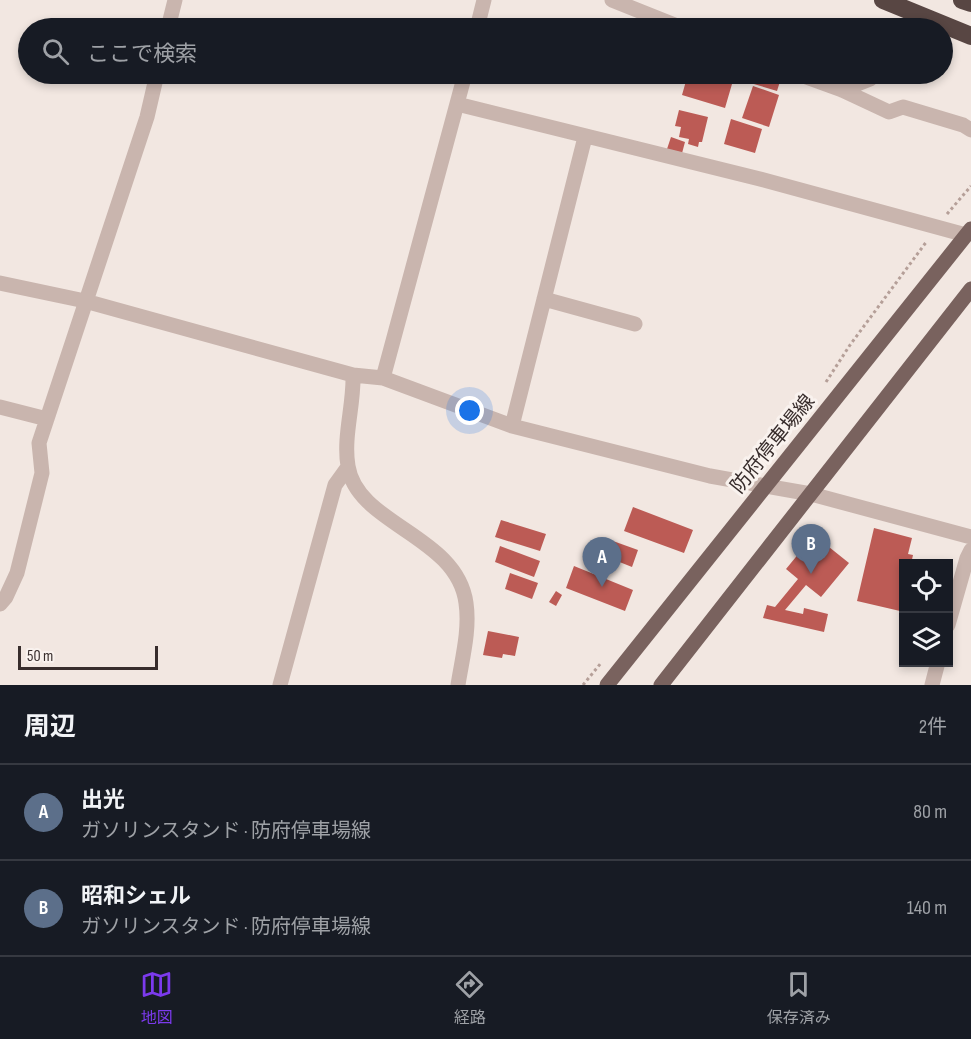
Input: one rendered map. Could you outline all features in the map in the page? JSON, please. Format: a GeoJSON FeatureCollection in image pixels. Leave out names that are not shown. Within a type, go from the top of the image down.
{"type":"FeatureCollection","features":[{"type":"Feature","properties":{"kind":"highway"},"geometry":{"type":"LineString","coordinates":[[884,0],[919,18]]}},
{"type":"Feature","properties":{"kind":"highway"},"geometry":{"type":"LineString","coordinates":[[962,0],[971,3]]}},
{"type":"Feature","properties":{"kind":"highway"},"geometry":{"type":"LineString","coordinates":[[953,31],[968,36]]}},
{"type":"Feature","properties":{"kind":"main road","name":"防府停車場線"},"geometry":{"type":"LineString","coordinates":[[607,685],[968,232]]}},
{"type":"Feature","properties":{"kind":"main road"},"geometry":{"type":"LineString","coordinates":[[661,685],[971,289]]}},
{"type":"Feature","properties":{"kind":"street"},"geometry":{"type":"LineString","coordinates":[[170,18],[175,0]]}},
{"type":"Feature","properties":{"kind":"street"},"geometry":{"type":"LineString","coordinates":[[480,18],[484,0]]}},
{"type":"Feature","properties":{"kind":"street"},"geometry":{"type":"LineString","coordinates":[[612,0],[656,18]]}},
{"type":"Feature","properties":{"kind":"street"},"geometry":{"type":"LineString","coordinates":[[0,604],[6,597],[17,573],[42,473],[39,443],[147,117],[155,84]]}},
{"type":"Feature","properties":{"kind":"street"},"geometry":{"type":"LineString","coordinates":[[382,378],[462,84]]}},
{"type":"Feature","properties":{"kind":"street"},"geometry":{"type":"LineString","coordinates":[[826,84],[889,112],[903,106],[963,125],[971,130]]}},
{"type":"Feature","properties":{"kind":"street"},"geometry":{"type":"LineString","coordinates":[[842,90],[856,84]]}},
{"type":"Feature","properties":{"kind":"street"},"geometry":{"type":"LineString","coordinates":[[457,104],[760,179],[937,227],[968,232]]}},
{"type":"Feature","properties":{"kind":"street"},"geometry":{"type":"LineString","coordinates":[[512,426],[585,137]]}},
{"type":"Feature","properties":{"kind":"street"},"geometry":{"type":"LineString","coordinates":[[0,283],[85,301],[353,375],[382,378],[512,426],[710,476],[811,494],[971,537]]}},
{"type":"Feature","properties":{"kind":"street"},"geometry":{"type":"LineString","coordinates":[[544,299],[635,324]]}},
{"type":"Feature","properties":{"kind":"street"},"geometry":{"type":"LineString","coordinates":[[353,375],[354,395],[348,432],[348,467],[356,488],[368,502],[434,550],[452,567],[462,584],[467,605],[458,685]]}},
{"type":"Feature","properties":{"kind":"street"},"geometry":{"type":"LineString","coordinates":[[0,407],[47,419]]}},
{"type":"Feature","properties":{"kind":"street"},"geometry":{"type":"LineString","coordinates":[[280,685],[335,485],[348,467]]}},
{"type":"Feature","properties":{"kind":"street"},"geometry":{"type":"LineString","coordinates":[[951,613],[971,550]]}},
{"type":"Feature","properties":{"kind":"street"},"geometry":{"type":"LineString","coordinates":[[932,685],[937,667]]}},
{"type":"Feature","properties":{"kind":"path"},"geometry":{"type":"LineString","coordinates":[[825,383],[850,345],[937,227],[971,186]]}},
{"type":"Feature","properties":{"kind":"path"},"geometry":{"type":"LineString","coordinates":[[583,685],[605,657]]}},
{"type":"Feature","properties":{"kind":"building"},"geometry":{"type":"Polygon","coordinates":[[[685,84],[732,84],[725,108],[682,95],[685,84]]]}},
{"type":"Feature","properties":{"kind":"building"},"geometry":{"type":"Polygon","coordinates":[[[754,84],[779,84],[777,91],[754,84]]]}},
{"type":"Feature","properties":{"kind":"building"},"geometry":{"type":"Polygon","coordinates":[[[753,86],[779,95],[769,127],[742,118],[753,86]]]}},
{"type":"Feature","properties":{"kind":"building"},"geometry":{"type":"Polygon","coordinates":[[[679,110],[708,117],[702,142],[699,142],[698,147],[688,144],[689,139],[679,137],[681,127],[675,126],[679,110]]]}},
{"type":"Feature","properties":{"kind":"building"},"geometry":{"type":"Polygon","coordinates":[[[731,119],[762,129],[755,153],[724,144],[731,119]]]}},
{"type":"Feature","properties":{"kind":"building"},"geometry":{"type":"Polygon","coordinates":[[[671,137],[685,142],[681,157],[666,152],[671,137]]]}},
{"type":"Feature","properties":{"kind":"building"},"geometry":{"type":"Polygon","coordinates":[[[633,507],[693,530],[684,553],[624,531],[633,507]]]}},
{"type":"Feature","properties":{"kind":"building"},"geometry":{"type":"Polygon","coordinates":[[[501,520],[546,534],[540,551],[495,537],[501,520]]]}},
{"type":"Feature","properties":{"kind":"building"},"geometry":{"type":"Polygon","coordinates":[[[874,528],[912,538],[908,554],[913,555],[912,559],[899,559],[899,611],[857,601],[874,528]]]}},
{"type":"Feature","properties":{"kind":"building"},"geometry":{"type":"Polygon","coordinates":[[[814,535],[849,563],[821,597],[806,585],[785,610],[803,614],[804,608],[828,614],[824,632],[763,618],[767,605],[775,607],[798,579],[786,569],[814,535]]]}},
{"type":"Feature","properties":{"kind":"building"},"geometry":{"type":"Polygon","coordinates":[[[613,541],[638,550],[632,567],[607,557],[613,541]]]}},
{"type":"Feature","properties":{"kind":"building"},"geometry":{"type":"Polygon","coordinates":[[[500,546],[540,561],[534,577],[495,562],[500,546]]]}},
{"type":"Feature","properties":{"kind":"building"},"geometry":{"type":"Polygon","coordinates":[[[574,566],[633,590],[625,611],[566,588],[574,566]]]}},
{"type":"Feature","properties":{"kind":"building"},"geometry":{"type":"Polygon","coordinates":[[[510,573],[538,583],[532,599],[505,589],[510,573]]]}},
{"type":"Feature","properties":{"kind":"building"},"geometry":{"type":"Polygon","coordinates":[[[556,591],[562,595],[556,606],[549,602],[556,591]]]}},
{"type":"Feature","properties":{"kind":"building"},"geometry":{"type":"Polygon","coordinates":[[[488,631],[519,637],[515,656],[503,654],[502,658],[483,655],[488,631]]]}},
{"type":"Feature","properties":{"kind":"place","name":"昭和シェル"},"geometry":{"type":"Point","coordinates":[811,574]}},
{"type":"Feature","properties":{"kind":"place","name":"出光"},"geometry":{"type":"Point","coordinates":[602,587]}}]}
